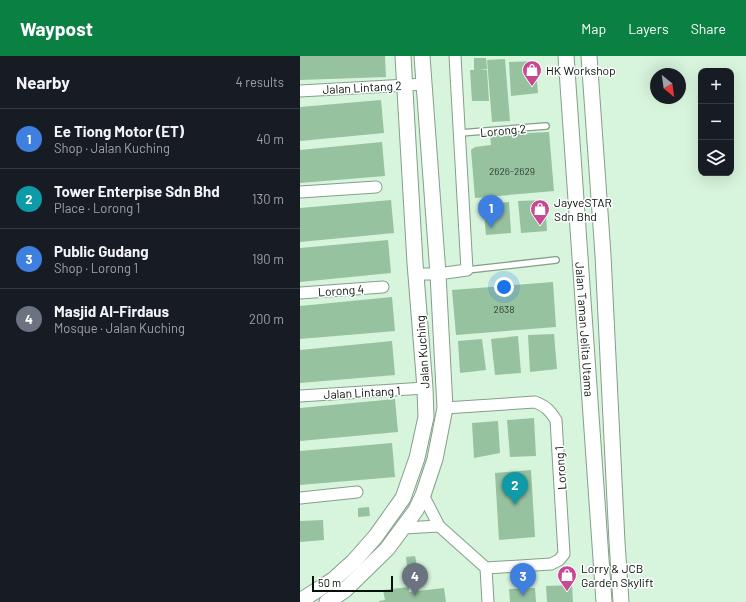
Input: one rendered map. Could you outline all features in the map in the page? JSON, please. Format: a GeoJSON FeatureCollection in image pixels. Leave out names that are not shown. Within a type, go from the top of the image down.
{"type":"FeatureCollection","features":[{"type":"Feature","properties":{"kind":"street","name":"Jalan Kuching"},"geometry":{"type":"LineString","coordinates":[[300,601],[333,580],[354,561],[376,536],[403,498],[417,458],[426,417],[416,274],[406,84],[403,56]]}},
{"type":"Feature","properties":{"kind":"street","name":"Jalan Kuching"},"geometry":{"type":"LineString","coordinates":[[327,602],[345,590],[387,550],[416,510],[423,495],[434,459],[445,408],[438,274],[422,56]]}},
{"type":"Feature","properties":{"kind":"street"},"geometry":{"type":"LineString","coordinates":[[416,274],[438,274],[467,270],[455,56]]}},
{"type":"Feature","properties":{"kind":"street","name":"Jalan Taman Jelita Utama"},"geometry":{"type":"LineString","coordinates":[[566,56],[604,602]]}},
{"type":"Feature","properties":{"kind":"street","name":"Jalan Taman Jelita Utama"},"geometry":{"type":"LineString","coordinates":[[589,56],[603,255],[621,602]]}},
{"type":"Feature","properties":{"kind":"street","name":"Jalan Lintang 2"},"geometry":{"type":"LineString","coordinates":[[300,91],[425,84]]}},
{"type":"Feature","properties":{"kind":"street"},"geometry":{"type":"LineString","coordinates":[[300,192],[376,187]]}},
{"type":"Feature","properties":{"kind":"street"},"geometry":{"type":"LineString","coordinates":[[580,257],[603,255]]}},
{"type":"Feature","properties":{"kind":"street","name":"Lorong 4"},"geometry":{"type":"LineString","coordinates":[[300,293],[383,287]]}},
{"type":"Feature","properties":{"kind":"street","name":"Jalan Lintang 1"},"geometry":{"type":"LineString","coordinates":[[300,396],[425,388]]}},
{"type":"Feature","properties":{"kind":"street","name":"Lorong 1"},"geometry":{"type":"LineString","coordinates":[[445,408],[535,402],[545,405],[556,420],[564,554],[559,560],[551,564],[486,568]]}},
{"type":"Feature","properties":{"kind":"street"},"geometry":{"type":"LineString","coordinates":[[300,498],[357,492]]}},
{"type":"Feature","properties":{"kind":"street"},"geometry":{"type":"LineString","coordinates":[[423,495],[439,526],[486,568],[488,602]]}},
{"type":"Feature","properties":{"kind":"street"},"geometry":{"type":"LineString","coordinates":[[404,528],[439,526]]}},
{"type":"Feature","properties":{"kind":"lane","name":"Lorong 2"},"geometry":{"type":"LineString","coordinates":[[460,133],[546,126]]}},
{"type":"Feature","properties":{"kind":"lane"},"geometry":{"type":"LineString","coordinates":[[467,270],[556,260]]}},
{"type":"Feature","properties":{"kind":"building"},"geometry":{"type":"Polygon","coordinates":[[[300,56],[385,56],[386,77],[300,80],[300,56]]]}},
{"type":"Feature","properties":{"kind":"building"},"geometry":{"type":"Polygon","coordinates":[[[474,58],[486,58],[487,69],[480,70],[487,70],[489,101],[472,101],[470,70],[474,70],[474,58]]]}},
{"type":"Feature","properties":{"kind":"building"},"geometry":{"type":"Polygon","coordinates":[[[505,59],[510,121],[492,122],[487,60],[505,59]]]}},
{"type":"Feature","properties":{"kind":"building"},"geometry":{"type":"Polygon","coordinates":[[[535,61],[538,93],[511,96],[509,62],[535,61]]]}},
{"type":"Feature","properties":{"kind":"building"},"geometry":{"type":"Polygon","coordinates":[[[381,100],[384,133],[300,141],[300,107],[381,100]]]}},
{"type":"Feature","properties":{"kind":"building"},"geometry":{"type":"Polygon","coordinates":[[[549,132],[554,191],[475,198],[471,150],[475,147],[491,145],[490,135],[549,132]]]}},
{"type":"Feature","properties":{"kind":"building"},"geometry":{"type":"Polygon","coordinates":[[[382,142],[385,176],[300,183],[300,150],[382,142]]]}},
{"type":"Feature","properties":{"kind":"building"},"geometry":{"type":"Polygon","coordinates":[[[391,200],[394,233],[300,242],[300,208],[391,200]]]}},
{"type":"Feature","properties":{"kind":"building"},"geometry":{"type":"Polygon","coordinates":[[[545,200],[547,231],[521,233],[518,201],[545,200]]]}},
{"type":"Feature","properties":{"kind":"building"},"geometry":{"type":"Polygon","coordinates":[[[509,202],[511,233],[486,235],[483,204],[509,202]]]}},
{"type":"Feature","properties":{"kind":"building"},"geometry":{"type":"Polygon","coordinates":[[[388,240],[391,273],[300,282],[300,248],[388,240]]]}},
{"type":"Feature","properties":{"kind":"building"},"geometry":{"type":"Polygon","coordinates":[[[553,282],[556,327],[456,335],[452,290],[553,282]]]}},
{"type":"Feature","properties":{"kind":"building"},"geometry":{"type":"Polygon","coordinates":[[[392,297],[395,331],[300,339],[300,306],[392,297]]]}},
{"type":"Feature","properties":{"kind":"building"},"geometry":{"type":"Polygon","coordinates":[[[554,334],[557,369],[530,372],[528,335],[554,334]]]}},
{"type":"Feature","properties":{"kind":"building"},"geometry":{"type":"Polygon","coordinates":[[[518,336],[521,373],[495,375],[491,339],[518,336]]]}},
{"type":"Feature","properties":{"kind":"building"},"geometry":{"type":"Polygon","coordinates":[[[482,339],[486,370],[460,373],[458,341],[482,339]]]}},
{"type":"Feature","properties":{"kind":"building"},"geometry":{"type":"Polygon","coordinates":[[[392,341],[395,375],[300,383],[300,350],[392,341]]]}},
{"type":"Feature","properties":{"kind":"building"},"geometry":{"type":"Polygon","coordinates":[[[395,399],[398,432],[300,441],[300,408],[395,399]]]}},
{"type":"Feature","properties":{"kind":"building"},"geometry":{"type":"Polygon","coordinates":[[[534,418],[536,456],[510,457],[507,420],[534,418]]]}},
{"type":"Feature","properties":{"kind":"building"},"geometry":{"type":"Polygon","coordinates":[[[498,421],[500,453],[474,458],[472,423],[498,421]]]}},
{"type":"Feature","properties":{"kind":"building"},"geometry":{"type":"Polygon","coordinates":[[[392,443],[395,477],[300,485],[300,451],[392,443]]]}},
{"type":"Feature","properties":{"kind":"building"},"geometry":{"type":"Polygon","coordinates":[[[531,470],[535,537],[499,540],[495,473],[531,470]]]}},
{"type":"Feature","properties":{"kind":"building"},"geometry":{"type":"Polygon","coordinates":[[[369,507],[370,516],[358,517],[358,508],[369,507]]]}},
{"type":"Feature","properties":{"kind":"building"},"geometry":{"type":"Polygon","coordinates":[[[323,520],[324,540],[300,542],[300,521],[323,520]]]}},
{"type":"Feature","properties":{"kind":"building"},"geometry":{"type":"Polygon","coordinates":[[[415,556],[417,566],[407,567],[406,557],[415,556]]]}},
{"type":"Feature","properties":{"kind":"building"},"geometry":{"type":"Polygon","coordinates":[[[572,585],[573,602],[547,602],[546,586],[572,585]]]}},
{"type":"Feature","properties":{"kind":"building"},"geometry":{"type":"Polygon","coordinates":[[[409,587],[409,592],[444,588],[446,602],[379,602],[385,600],[383,590],[409,587]]]}},
{"type":"Feature","properties":{"kind":"building"},"geometry":{"type":"Polygon","coordinates":[[[535,588],[536,602],[510,602],[509,589],[535,588]]]}},
{"type":"Feature","properties":{"kind":"place","name":"HK Workshop"},"geometry":{"type":"Point","coordinates":[532,87]}},
{"type":"Feature","properties":{"kind":"place","name":"JayveSTAR Sdn Bhd"},"geometry":{"type":"Point","coordinates":[540,226]}},
{"type":"Feature","properties":{"kind":"place","name":"Ee Tiong Motor (ET)"},"geometry":{"type":"Point","coordinates":[491,228]}},
{"type":"Feature","properties":{"kind":"place","name":"Tower Enterpise Sdn Bhd"},"geometry":{"type":"Point","coordinates":[515,505]}},
{"type":"Feature","properties":{"kind":"place","name":"Lorry & JCB Garden Skylift"},"geometry":{"type":"Point","coordinates":[567,592]}},
{"type":"Feature","properties":{"kind":"place","name":"Masjid Al-Firdaus"},"geometry":{"type":"Point","coordinates":[415,596]}},
{"type":"Feature","properties":{"kind":"place","name":"Public Gudang"},"geometry":{"type":"Point","coordinates":[523,596]}}]}
